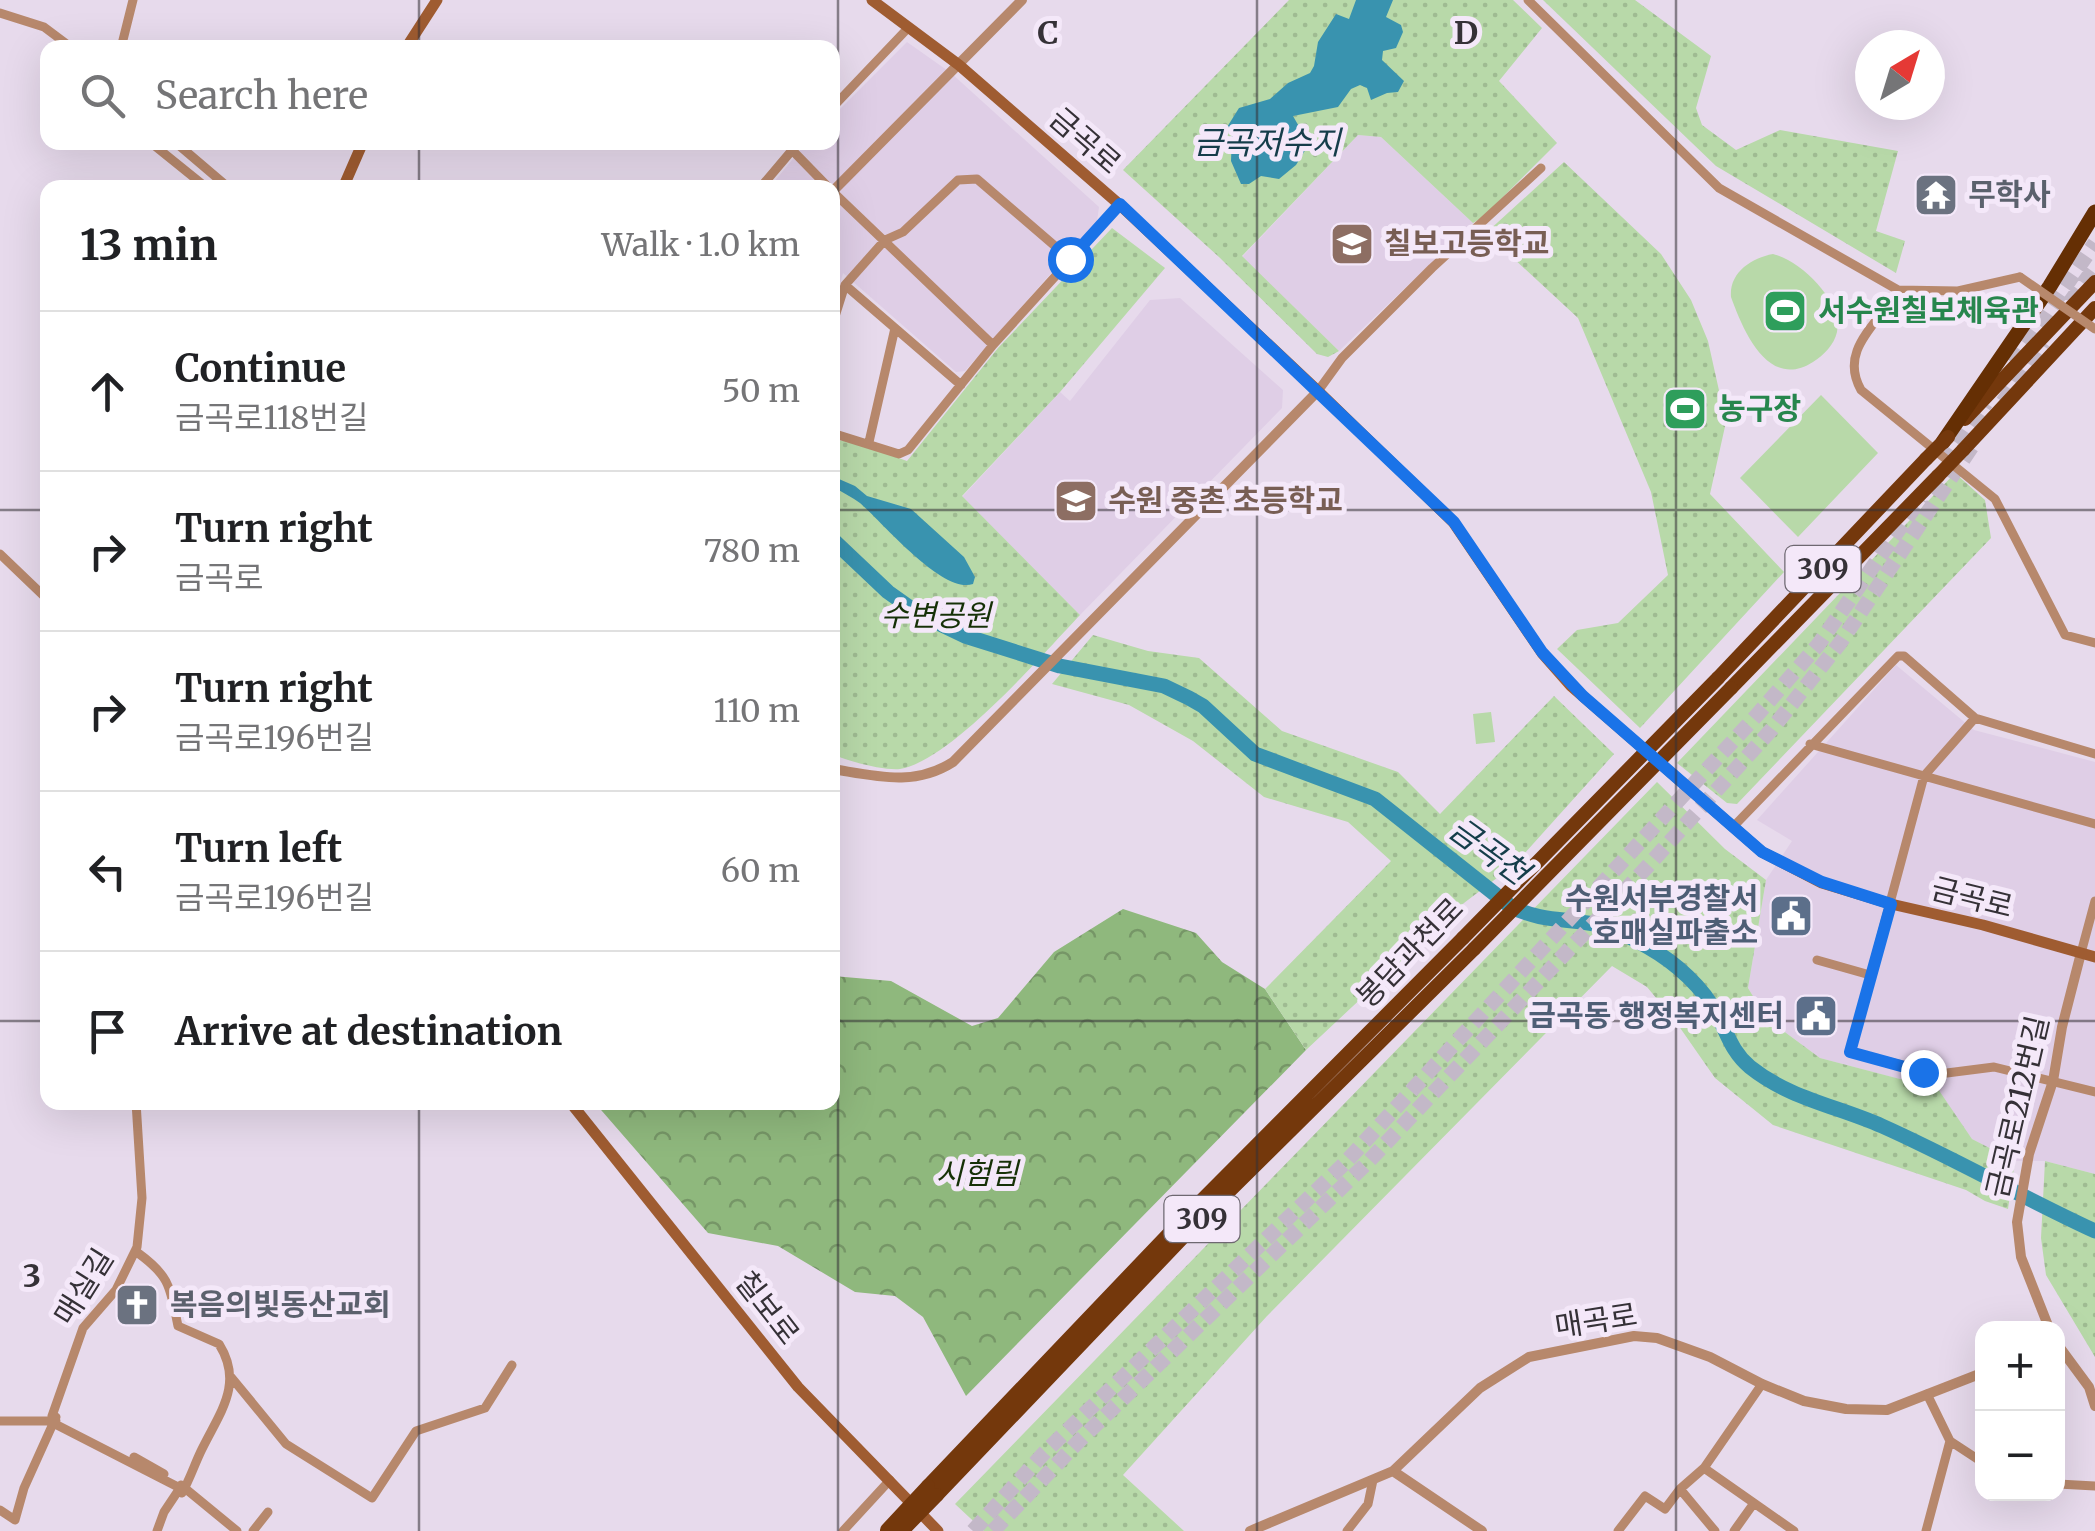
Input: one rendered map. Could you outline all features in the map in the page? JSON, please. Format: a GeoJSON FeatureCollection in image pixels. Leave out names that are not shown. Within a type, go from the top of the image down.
{"type":"FeatureCollection","features":[{"type":"Feature","properties":{"kind":"highway"},"geometry":{"type":"LineString","coordinates":[[1945,440],[2050,286],[2095,212]]}},
{"type":"Feature","properties":{"kind":"highway","name":"봉담과천로"},"geometry":{"type":"LineString","coordinates":[[1468,944],[2095,282]]}},
{"type":"Feature","properties":{"kind":"highway","name":"봉담과천로"},"geometry":{"type":"LineString","coordinates":[[887,1530],[932,1490],[1180,1222],[1731,688],[2095,308]]}},
{"type":"Feature","properties":{"kind":"highway","name":"봉담과천로"},"geometry":{"type":"LineString","coordinates":[[902,1531],[932,1490]]}},
{"type":"Feature","properties":{"kind":"main road"},"geometry":{"type":"LineString","coordinates":[[411,40],[436,0]]}},
{"type":"Feature","properties":{"kind":"main road","name":"금곡로"},"geometry":{"type":"LineString","coordinates":[[872,0],[959,64],[1120,204],[1318,391],[1454,522],[1542,652],[1571,686],[1762,852],[1822,882],[1891,904],[2095,957]]}},
{"type":"Feature","properties":{"kind":"main road"},"geometry":{"type":"LineString","coordinates":[[346,180],[360,150]]}},
{"type":"Feature","properties":{"kind":"main road","name":"칠보로"},"geometry":{"type":"LineString","coordinates":[[576,1110],[798,1387],[938,1531]]}},
{"type":"Feature","properties":{"kind":"street"},"geometry":{"type":"LineString","coordinates":[[121,40],[131,0]]}},
{"type":"Feature","properties":{"kind":"street"},"geometry":{"type":"LineString","coordinates":[[840,182],[1022,0]]}},
{"type":"Feature","properties":{"kind":"street"},"geometry":{"type":"LineString","coordinates":[[1528,0],[1719,188],[1898,290],[1958,292],[2020,277],[2095,328]]}},
{"type":"Feature","properties":{"kind":"street"},"geometry":{"type":"LineString","coordinates":[[0,12],[44,27],[61,40]]}},
{"type":"Feature","properties":{"kind":"street"},"geometry":{"type":"LineString","coordinates":[[840,100],[909,27]]}},
{"type":"Feature","properties":{"kind":"street"},"geometry":{"type":"LineString","coordinates":[[160,150],[197,180]]}},
{"type":"Feature","properties":{"kind":"street"},"geometry":{"type":"LineString","coordinates":[[185,150],[220,180]]}},
{"type":"Feature","properties":{"kind":"street"},"geometry":{"type":"LineString","coordinates":[[767,180],[793,150]]}},
{"type":"Feature","properties":{"kind":"street"},"geometry":{"type":"LineString","coordinates":[[799,150],[824,180]]}},
{"type":"Feature","properties":{"kind":"street"},"geometry":{"type":"LineString","coordinates":[[840,770],[898,780],[935,774],[974,744],[1318,391],[1342,358],[1393,306],[1541,168]]}},
{"type":"Feature","properties":{"kind":"street"},"geometry":{"type":"LineString","coordinates":[[840,301],[845,285],[885,240],[903,232],[958,180],[976,179],[1070,259]]}},
{"type":"Feature","properties":{"kind":"street"},"geometry":{"type":"LineString","coordinates":[[840,198],[992,344]]}},
{"type":"Feature","properties":{"kind":"street"},"geometry":{"type":"LineString","coordinates":[[840,435],[899,454],[908,450],[992,344],[1120,204]]}},
{"type":"Feature","properties":{"kind":"street"},"geometry":{"type":"LineString","coordinates":[[845,285],[961,385]]}},
{"type":"Feature","properties":{"kind":"street"},"geometry":{"type":"LineString","coordinates":[[1898,290],[1856,350],[1853,376],[1862,390],[1994,499],[2065,635],[2095,643]]}},
{"type":"Feature","properties":{"kind":"street"},"geometry":{"type":"LineString","coordinates":[[869,442],[895,328]]}},
{"type":"Feature","properties":{"kind":"street"},"geometry":{"type":"LineString","coordinates":[[0,554],[40,592]]}},
{"type":"Feature","properties":{"kind":"street"},"geometry":{"type":"LineString","coordinates":[[1732,827],[1898,656],[1904,656],[1975,718],[2095,754]]}},
{"type":"Feature","properties":{"kind":"street"},"geometry":{"type":"LineString","coordinates":[[1975,718],[1924,776],[1850,1052],[1940,1074],[1994,1067],[2095,1092]]}},
{"type":"Feature","properties":{"kind":"street"},"geometry":{"type":"LineString","coordinates":[[1810,744],[2095,824]]}},
{"type":"Feature","properties":{"kind":"street"},"geometry":{"type":"LineString","coordinates":[[2082,953],[2095,901]]}},
{"type":"Feature","properties":{"kind":"street","name":"금곡로212번길"},"geometry":{"type":"LineString","coordinates":[[2046,1321],[2022,1258],[2017,1222],[2029,1154],[2053,1082],[2062,1027],[2082,953]]}},
{"type":"Feature","properties":{"kind":"street"},"geometry":{"type":"LineString","coordinates":[[1817,960],[1870,975]]}},
{"type":"Feature","properties":{"kind":"street","name":"매실길"},"geometry":{"type":"LineString","coordinates":[[55,1421],[52,1416],[83,1328],[116,1290],[137,1247],[142,1198],[138,1110]]}},
{"type":"Feature","properties":{"kind":"street"},"geometry":{"type":"LineString","coordinates":[[13,1526],[24,1488],[61,1406],[78,1348],[88,1328],[129,1277],[138,1254],[146,1198],[139,1110]]}},
{"type":"Feature","properties":{"kind":"street"},"geometry":{"type":"LineString","coordinates":[[138,1254],[162,1270],[172,1294],[178,1326],[219,1344],[231,1378],[286,1444],[372,1498],[416,1430],[485,1408],[512,1365]]}},
{"type":"Feature","properties":{"kind":"street","name":"매곡로"},"geometry":{"type":"LineString","coordinates":[[1250,1531],[1393,1471],[1480,1388],[1530,1357],[1634,1336],[1657,1338],[1710,1357],[1804,1401],[1846,1409],[1886,1410],[1975,1376]]}},
{"type":"Feature","properties":{"kind":"street"},"geometry":{"type":"LineString","coordinates":[[2065,1354],[2089,1387],[2095,1406]]}},
{"type":"Feature","properties":{"kind":"street"},"geometry":{"type":"LineString","coordinates":[[160,1531],[224,1412],[231,1378]]}},
{"type":"Feature","properties":{"kind":"street"},"geometry":{"type":"LineString","coordinates":[[1618,1531],[1645,1496],[1666,1509],[1680,1489],[1704,1468],[1762,1384]]}},
{"type":"Feature","properties":{"kind":"street"},"geometry":{"type":"LineString","coordinates":[[1927,1394],[1950,1442],[1975,1458]]}},
{"type":"Feature","properties":{"kind":"street"},"geometry":{"type":"LineString","coordinates":[[0,1421],[55,1421],[157,1469],[236,1531]]}},
{"type":"Feature","properties":{"kind":"street"},"geometry":{"type":"LineString","coordinates":[[55,1421],[180,1488],[164,1512],[160,1531]]}},
{"type":"Feature","properties":{"kind":"street"},"geometry":{"type":"LineString","coordinates":[[1926,1531],[1950,1442]]}},
{"type":"Feature","properties":{"kind":"street"},"geometry":{"type":"LineString","coordinates":[[1704,1468],[1794,1531]]}},
{"type":"Feature","properties":{"kind":"street"},"geometry":{"type":"LineString","coordinates":[[1393,1471],[1466,1526],[1482,1531]]}},
{"type":"Feature","properties":{"kind":"street"},"geometry":{"type":"LineString","coordinates":[[843,1531],[890,1480]]}},
{"type":"Feature","properties":{"kind":"street"},"geometry":{"type":"LineString","coordinates":[[1347,1531],[1368,1504],[1373,1480]]}},
{"type":"Feature","properties":{"kind":"street"},"geometry":{"type":"LineString","coordinates":[[2065,1484],[2095,1486]]}},
{"type":"Feature","properties":{"kind":"street"},"geometry":{"type":"LineString","coordinates":[[1680,1489],[1714,1531]]}},
{"type":"Feature","properties":{"kind":"street"},"geometry":{"type":"LineString","coordinates":[[1734,1531],[1754,1503]]}},
{"type":"Feature","properties":{"kind":"street"},"geometry":{"type":"LineString","coordinates":[[0,1510],[13,1526]]}},
{"type":"Feature","properties":{"kind":"street"},"geometry":{"type":"LineString","coordinates":[[253,1531],[268,1512]]}},
{"type":"Feature","properties":{"kind":"shaded area"},"geometry":{"type":"Polygon","coordinates":[[[907,42],[951,73],[1099,207],[1097,221],[965,371],[956,372],[843,273],[840,284],[840,180],[776,180],[800,150],[840,150],[840,109],[907,42]]]}},
{"type":"Feature","properties":{"kind":"shaded area","name":"칠보고등학교"},"geometry":{"type":"Polygon","coordinates":[[[1358,135],[1381,137],[1473,223],[1339,351],[1242,257],[1358,135]]]}},
{"type":"Feature","properties":{"kind":"shaded area"},"geometry":{"type":"Polygon","coordinates":[[[1180,298],[1283,390],[1282,408],[1080,615],[962,497],[1060,392],[1070,401],[1150,300],[1180,298]]]}},
{"type":"Feature","properties":{"kind":"shaded area"},"geometry":{"type":"Polygon","coordinates":[[[1896,665],[1974,730],[2095,762],[2095,1174],[2045,1161],[2015,1161],[1972,1139],[1937,1089],[1820,1058],[1767,1019],[1748,988],[1766,880],[1792,841],[1757,820],[1896,665]]]}},
{"type":"Feature","properties":{"kind":"green space"},"geometry":{"type":"Polygon","coordinates":[[[1289,0],[1513,0],[1542,28],[1499,81],[1557,143],[1473,223],[1381,137],[1358,135],[1242,256],[1339,351],[1328,357],[1317,354],[1123,170],[1289,0]]]}},
{"type":"Feature","properties":{"kind":"green space"},"geometry":{"type":"Polygon","coordinates":[[[1543,0],[1635,0],[1711,56],[1696,108],[1702,125],[1736,150],[1780,130],[1898,151],[1876,231],[1905,241],[1896,273],[1716,166],[1543,0]]]}},
{"type":"Feature","properties":{"kind":"green space"},"geometry":{"type":"Polygon","coordinates":[[[1564,162],[1661,254],[1691,300],[1708,341],[1726,422],[1710,494],[1784,572],[1640,728],[1557,649],[1577,630],[1618,623],[1668,575],[1651,492],[1578,318],[1486,233],[1564,162]]]}},
{"type":"Feature","properties":{"kind":"green space","name":"수변공원"},"geometry":{"type":"Polygon","coordinates":[[[1112,228],[1165,268],[1060,392],[962,496],[1080,615],[995,704],[945,747],[900,769],[847,760],[840,757],[840,440],[907,461],[998,348],[1112,228]]]}},
{"type":"Feature","properties":{"kind":"green space","name":"서수원칠보체육관"},"geometry":{"type":"Polygon","coordinates":[[[1773,254],[1807,273],[1826,295],[1837,320],[1837,332],[1828,349],[1797,369],[1783,369],[1760,353],[1731,297],[1731,288],[1743,268],[1773,254]]]}},
{"type":"Feature","properties":{"kind":"green space"},"geometry":{"type":"Polygon","coordinates":[[[1821,395],[1878,453],[1798,537],[1740,478],[1821,395]]]}},
{"type":"Feature","properties":{"kind":"green space"},"geometry":{"type":"Polygon","coordinates":[[[1955,473],[1985,500],[1991,538],[1737,804],[1727,803],[1677,763],[1955,473]]]}},
{"type":"Feature","properties":{"kind":"green space"},"geometry":{"type":"Polygon","coordinates":[[[1093,635],[1148,651],[1199,658],[1282,731],[1398,772],[1440,814],[1554,696],[1614,754],[1514,865],[1460,906],[1306,1050],[1265,989],[1391,861],[1348,822],[1264,797],[1193,741],[1129,705],[1052,684],[1093,635]]]}},
{"type":"Feature","properties":{"kind":"green space"},"geometry":{"type":"Polygon","coordinates":[[[1491,712],[1495,742],[1476,744],[1473,714],[1491,712]]]}},
{"type":"Feature","properties":{"kind":"green space"},"geometry":{"type":"Polygon","coordinates":[[[1657,782],[1725,849],[1766,880],[1748,988],[1767,1019],[1820,1058],[1938,1089],[1972,1139],[2015,1161],[2008,1209],[1966,1190],[1773,1125],[1715,1078],[1647,987],[1612,966],[1267,1316],[1123,1475],[1184,1531],[984,1531],[955,1504],[1657,782]]]}},
{"type":"Feature","properties":{"kind":"green space","name":"시험림"},"geometry":{"type":"Polygon","coordinates":[[[1123,909],[1196,933],[1222,962],[1265,989],[1306,1050],[966,1396],[923,1317],[895,1296],[855,1292],[778,1246],[708,1233],[601,1110],[840,1110],[840,977],[891,981],[972,1026],[998,1018],[1054,952],[1123,909]]]}},
{"type":"Feature","properties":{"kind":"green space"},"geometry":{"type":"Polygon","coordinates":[[[2045,1161],[2095,1174],[2095,1357],[2046,1275],[2041,1238],[2045,1161]]]}},
{"type":"Feature","properties":{"kind":"water","name":"금곡저수지"},"geometry":{"type":"Polygon","coordinates":[[[1356,0],[1393,0],[1386,17],[1401,25],[1403,32],[1396,48],[1383,51],[1382,60],[1404,81],[1398,92],[1371,100],[1367,88],[1360,85],[1351,89],[1338,107],[1293,116],[1309,144],[1296,165],[1279,179],[1261,176],[1241,184],[1231,161],[1232,132],[1224,132],[1239,108],[1270,99],[1288,83],[1310,73],[1318,42],[1336,14],[1349,19],[1356,0]]]}},
{"type":"Feature","properties":{"kind":"water"},"geometry":{"type":"Polygon","coordinates":[[[840,479],[867,496],[911,509],[964,557],[975,577],[973,584],[946,579],[930,568],[860,503],[840,491],[840,479]]]}},
{"type":"Feature","properties":{"kind":"waterway","name":"금곡천"},"geometry":{"type":"LineString","coordinates":[[840,547],[888,592],[919,614],[965,636],[1060,666],[1164,686],[1203,706],[1255,754],[1375,799],[1510,906],[1535,915],[1607,927],[1643,944],[1669,960],[1697,986],[1739,1055],[1765,1078],[1909,1138],[2095,1231]]}},
{"type":"Feature","properties":{"kind":"tunnel"},"geometry":{"type":"LineString","coordinates":[[2013,363],[2095,243]]}},
{"type":"Feature","properties":{"kind":"tunnel"},"geometry":{"type":"LineString","coordinates":[[2070,302],[2095,267]]}},
{"type":"Feature","properties":{"kind":"tunnel"},"geometry":{"type":"LineString","coordinates":[[2003,402],[2043,342]]}},
{"type":"Feature","properties":{"kind":"tunnel"},"geometry":{"type":"LineString","coordinates":[[1945,463],[1986,403]]}},
{"type":"Feature","properties":{"kind":"tunnel"},"geometry":{"type":"LineString","coordinates":[[993,1531],[1078,1442],[1368,1162],[1772,729],[1840,643],[1973,445]]}},
{"type":"Feature","properties":{"kind":"tunnel"},"geometry":{"type":"LineString","coordinates":[[973,1531],[1045,1452],[1344,1164],[1757,715],[1818,645],[1921,498]]}},
{"type":"Feature","properties":{"kind":"place","name":"무학사"},"geometry":{"type":"Point","coordinates":[1936,195]}},
{"type":"Feature","properties":{"kind":"place","name":"칠보고등학교"},"geometry":{"type":"Point","coordinates":[1352,244]}},
{"type":"Feature","properties":{"kind":"place","name":"서수원칠보체육관"},"geometry":{"type":"Point","coordinates":[1785,311]}},
{"type":"Feature","properties":{"kind":"place","name":"농구장"},"geometry":{"type":"Point","coordinates":[1685,409]}},
{"type":"Feature","properties":{"kind":"place","name":"수원 중촌 초등학교"},"geometry":{"type":"Point","coordinates":[1076,501]}},
{"type":"Feature","properties":{"kind":"place","name":"수원서부경찰서 호매실파출소"},"geometry":{"type":"Point","coordinates":[1791,916]}},
{"type":"Feature","properties":{"kind":"place","name":"금곡동 행정복지센터"},"geometry":{"type":"Point","coordinates":[1816,1016]}},
{"type":"Feature","properties":{"kind":"place","name":"복음의빛동산교회"},"geometry":{"type":"Point","coordinates":[137,1305]}},
{"type":"Feature","properties":{"kind":"route"},"geometry":{"type":"LineString","coordinates":[[1070,259],[1120,204],[1454,522],[1542,652],[1571,686],[1762,852],[1822,882],[1891,904],[1850,1052],[1923,1072]]}}]}
